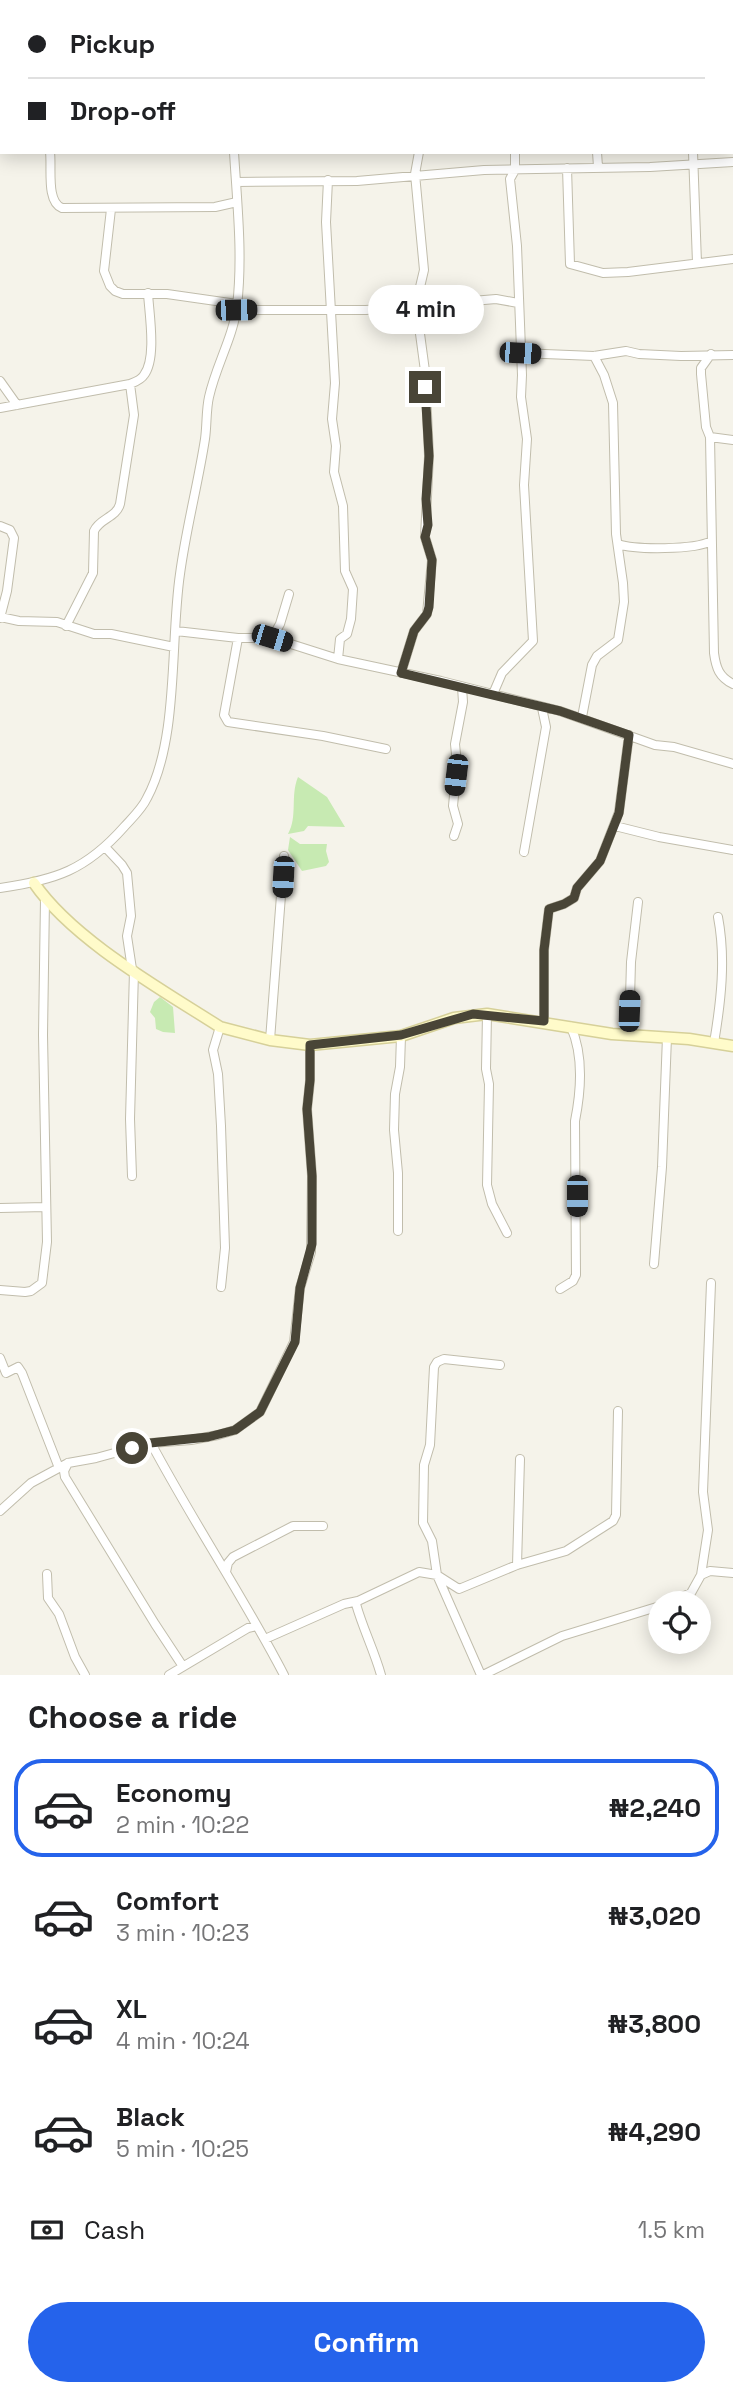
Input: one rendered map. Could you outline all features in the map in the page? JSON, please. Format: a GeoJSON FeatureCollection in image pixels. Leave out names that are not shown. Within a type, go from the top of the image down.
{"type":"FeatureCollection","features":[{"type":"Feature","properties":{"kind":"street"},"geometry":{"type":"LineString","coordinates":[[50,154],[51,196],[57,207],[215,207],[237,202]]}},
{"type":"Feature","properties":{"kind":"street"},"geometry":{"type":"LineString","coordinates":[[0,888],[34,883],[80,866],[106,848],[147,800],[156,780],[169,707],[180,575],[206,436],[207,406],[230,341],[237,307],[234,154]]}},
{"type":"Feature","properties":{"kind":"street"},"geometry":{"type":"LineString","coordinates":[[401,673],[414,631],[427,614],[432,565],[425,537],[428,525],[426,499],[429,456],[425,371],[416,304],[424,270],[415,174],[419,154]]}},
{"type":"Feature","properties":{"kind":"street"},"geometry":{"type":"LineString","coordinates":[[493,694],[502,673],[533,641],[525,496],[527,439],[521,397],[517,246],[510,179],[515,170],[515,154]]}},
{"type":"Feature","properties":{"kind":"street"},"geometry":{"type":"LineString","coordinates":[[597,154],[598,167]]}},
{"type":"Feature","properties":{"kind":"street"},"geometry":{"type":"LineString","coordinates":[[693,154],[697,263]]}},
{"type":"Feature","properties":{"kind":"street"},"geometry":{"type":"LineString","coordinates":[[236,183],[357,181],[415,174],[733,162]]}},
{"type":"Feature","properties":{"kind":"street"},"geometry":{"type":"LineString","coordinates":[[567,168],[570,264],[603,273],[733,259]]}},
{"type":"Feature","properties":{"kind":"street"},"geometry":{"type":"LineString","coordinates":[[502,170],[510,179]]}},
{"type":"Feature","properties":{"kind":"street"},"geometry":{"type":"LineString","coordinates":[[328,180],[326,222],[335,383],[332,419],[336,446],[334,472],[343,506],[345,570],[353,589],[351,620],[347,634],[340,639],[338,659]]}},
{"type":"Feature","properties":{"kind":"street"},"geometry":{"type":"LineString","coordinates":[[111,209],[104,261],[106,279],[114,291],[122,294],[148,293],[237,307],[366,310],[496,299],[518,303]]}},
{"type":"Feature","properties":{"kind":"street"},"geometry":{"type":"LineString","coordinates":[[0,408],[130,384],[146,374],[151,335],[148,293]]}},
{"type":"Feature","properties":{"kind":"street"},"geometry":{"type":"LineString","coordinates":[[520,353],[594,356],[626,351],[681,356],[733,355]]}},
{"type":"Feature","properties":{"kind":"street"},"geometry":{"type":"LineString","coordinates":[[711,354],[701,368],[701,388],[710,437],[716,670],[733,684]]}},
{"type":"Feature","properties":{"kind":"street"},"geometry":{"type":"LineString","coordinates":[[582,717],[592,665],[597,656],[615,643],[621,630],[623,583],[618,544],[613,402],[594,356]]}},
{"type":"Feature","properties":{"kind":"street"},"geometry":{"type":"LineString","coordinates":[[681,356],[696,361],[701,368]]}},
{"type":"Feature","properties":{"kind":"street"},"geometry":{"type":"LineString","coordinates":[[0,381],[17,405]]}},
{"type":"Feature","properties":{"kind":"street"},"geometry":{"type":"LineString","coordinates":[[66,626],[93,573],[94,531],[114,515],[120,504],[134,415],[130,384]]}},
{"type":"Feature","properties":{"kind":"street"},"geometry":{"type":"LineString","coordinates":[[710,437],[733,440]]}},
{"type":"Feature","properties":{"kind":"street"},"geometry":{"type":"LineString","coordinates":[[0,526],[10,530],[14,538],[2,616],[19,621],[45,621],[94,634],[111,634],[174,648]]}},
{"type":"Feature","properties":{"kind":"street"},"geometry":{"type":"LineString","coordinates":[[618,544],[630,548],[698,547],[711,541]]}},
{"type":"Feature","properties":{"kind":"street"},"geometry":{"type":"LineString","coordinates":[[698,547],[712,561]]}},
{"type":"Feature","properties":{"kind":"street"},"geometry":{"type":"LineString","coordinates":[[272,638],[280,624],[289,594]]}},
{"type":"Feature","properties":{"kind":"street"},"geometry":{"type":"LineString","coordinates":[[176,631],[238,638],[272,638],[338,659],[582,717],[655,745],[674,747],[733,764]]}},
{"type":"Feature","properties":{"kind":"street"},"geometry":{"type":"LineString","coordinates":[[238,638],[225,715],[229,722],[323,736],[386,749]]}},
{"type":"Feature","properties":{"kind":"street"},"geometry":{"type":"LineString","coordinates":[[454,836],[458,824],[453,806],[457,764],[455,744],[463,702],[462,687]]}},
{"type":"Feature","properties":{"kind":"street"},"geometry":{"type":"LineString","coordinates":[[524,852],[546,727],[542,708]]}},
{"type":"Feature","properties":{"kind":"street"},"geometry":{"type":"LineString","coordinates":[[544,1021],[544,950],[549,909],[574,898],[577,888],[600,861],[615,826],[629,735]]}},
{"type":"Feature","properties":{"kind":"street"},"geometry":{"type":"LineString","coordinates":[[615,826],[733,850]]}},
{"type":"Feature","properties":{"kind":"street"},"geometry":{"type":"LineString","coordinates":[[106,848],[122,865],[129,882],[131,916],[128,936],[133,970],[130,1119],[132,1176]]}},
{"type":"Feature","properties":{"kind":"street"},"geometry":{"type":"LineString","coordinates":[[270,1040],[284,856]]}},
{"type":"Feature","properties":{"kind":"street"},"geometry":{"type":"LineString","coordinates":[[34,883],[62,917],[133,970],[220,1027],[270,1040],[310,1045],[401,1035],[454,1018],[487,1014],[629,1035],[733,1046]]}},
{"type":"Feature","properties":{"kind":"street"},"geometry":{"type":"LineString","coordinates":[[0,1290],[25,1292],[42,1283],[47,1242],[43,1035],[45,899]]}},
{"type":"Feature","properties":{"kind":"street"},"geometry":{"type":"LineString","coordinates":[[629,1035],[631,962],[639,902]]}},
{"type":"Feature","properties":{"kind":"street"},"geometry":{"type":"LineString","coordinates":[[715,1043],[723,944],[718,917]]}},
{"type":"Feature","properties":{"kind":"street"},"geometry":{"type":"LineString","coordinates":[[487,1014],[487,1185],[492,1204],[507,1233]]}},
{"type":"Feature","properties":{"kind":"street"},"geometry":{"type":"LineString","coordinates":[[220,1027],[213,1050],[218,1074],[222,1126],[225,1248],[221,1287]]}},
{"type":"Feature","properties":{"kind":"street"},"geometry":{"type":"LineString","coordinates":[[559,1289],[573,1281],[576,1275],[575,1121],[579,1102],[580,1056],[571,1027]]}},
{"type":"Feature","properties":{"kind":"street"},"geometry":{"type":"LineString","coordinates":[[398,1231],[398,1174],[394,1130],[401,1035]]}},
{"type":"Feature","properties":{"kind":"street"},"geometry":{"type":"LineString","coordinates":[[654,1264],[662,1167],[667,1037]]}},
{"type":"Feature","properties":{"kind":"street"},"geometry":{"type":"LineString","coordinates":[[0,1511],[31,1483],[68,1464],[150,1443],[208,1437],[235,1430],[256,1416],[263,1406],[295,1342],[300,1288],[312,1244],[312,1176],[307,1109],[310,1045]]}},
{"type":"Feature","properties":{"kind":"street"},"geometry":{"type":"LineString","coordinates":[[0,1208],[46,1207]]}},
{"type":"Feature","properties":{"kind":"street"},"geometry":{"type":"LineString","coordinates":[[692,1591],[701,1575],[708,1530],[704,1479],[711,1283]]}},
{"type":"Feature","properties":{"kind":"street"},"geometry":{"type":"LineString","coordinates":[[0,1359],[6,1373],[18,1367],[22,1373],[59,1468]]}},
{"type":"Feature","properties":{"kind":"street"},"geometry":{"type":"LineString","coordinates":[[500,1366],[444,1359],[437,1362],[434,1367],[430,1445],[424,1465],[424,1523],[432,1541],[437,1575],[482,1675],[562,1636],[648,1610]]}},
{"type":"Feature","properties":{"kind":"street"},"geometry":{"type":"LineString","coordinates":[[265,1639],[344,1604],[358,1601],[419,1572],[437,1575],[459,1589],[517,1565],[566,1551],[613,1521],[616,1514],[618,1411]]}},
{"type":"Feature","properties":{"kind":"street"},"geometry":{"type":"LineString","coordinates":[[150,1443],[284,1675]]}},
{"type":"Feature","properties":{"kind":"street"},"geometry":{"type":"LineString","coordinates":[[517,1565],[520,1459]]}},
{"type":"Feature","properties":{"kind":"street"},"geometry":{"type":"LineString","coordinates":[[68,1464],[64,1471],[65,1477],[182,1665]]}},
{"type":"Feature","properties":{"kind":"street"},"geometry":{"type":"LineString","coordinates":[[226,1572],[228,1563],[239,1553],[274,1538],[293,1526],[323,1526]]}},
{"type":"Feature","properties":{"kind":"street"},"geometry":{"type":"LineString","coordinates":[[701,1575],[710,1572],[733,1573]]}},
{"type":"Feature","properties":{"kind":"street"},"geometry":{"type":"LineString","coordinates":[[47,1574],[48,1598],[59,1614],[75,1657],[85,1675]]}},
{"type":"Feature","properties":{"kind":"street"},"geometry":{"type":"LineString","coordinates":[[358,1601],[356,1604],[363,1628],[377,1656],[381,1675]]}},
{"type":"Feature","properties":{"kind":"street"},"geometry":{"type":"LineString","coordinates":[[169,1675],[248,1628],[257,1626]]}},
{"type":"Feature","properties":{"kind":"green space"},"geometry":{"type":"Polygon","coordinates":[[[298,777],[327,797],[345,827],[308,826],[304,831],[288,834],[293,820],[294,791],[298,777]]]}},
{"type":"Feature","properties":{"kind":"green space"},"geometry":{"type":"Polygon","coordinates":[[[290,837],[300,844],[327,844],[329,862],[326,866],[302,871],[288,850],[290,837]]]}},
{"type":"Feature","properties":{"kind":"green space"},"geometry":{"type":"Polygon","coordinates":[[[160,997],[173,1007],[175,1033],[156,1029],[155,1018],[150,1012],[154,1002],[160,997]]]}},
{"type":"Feature","properties":{"kind":"route"},"geometry":{"type":"LineString","coordinates":[[132,1448],[150,1443],[191,1440],[235,1430],[260,1412],[295,1342],[300,1288],[312,1244],[312,1176],[307,1109],[310,1045],[401,1035],[473,1014],[544,1021],[544,950],[549,909],[574,898],[577,888],[600,861],[619,813],[629,735],[560,711],[401,673],[411,638],[429,607],[432,560],[425,537],[428,525],[426,499],[429,456],[425,387]]}}]}
